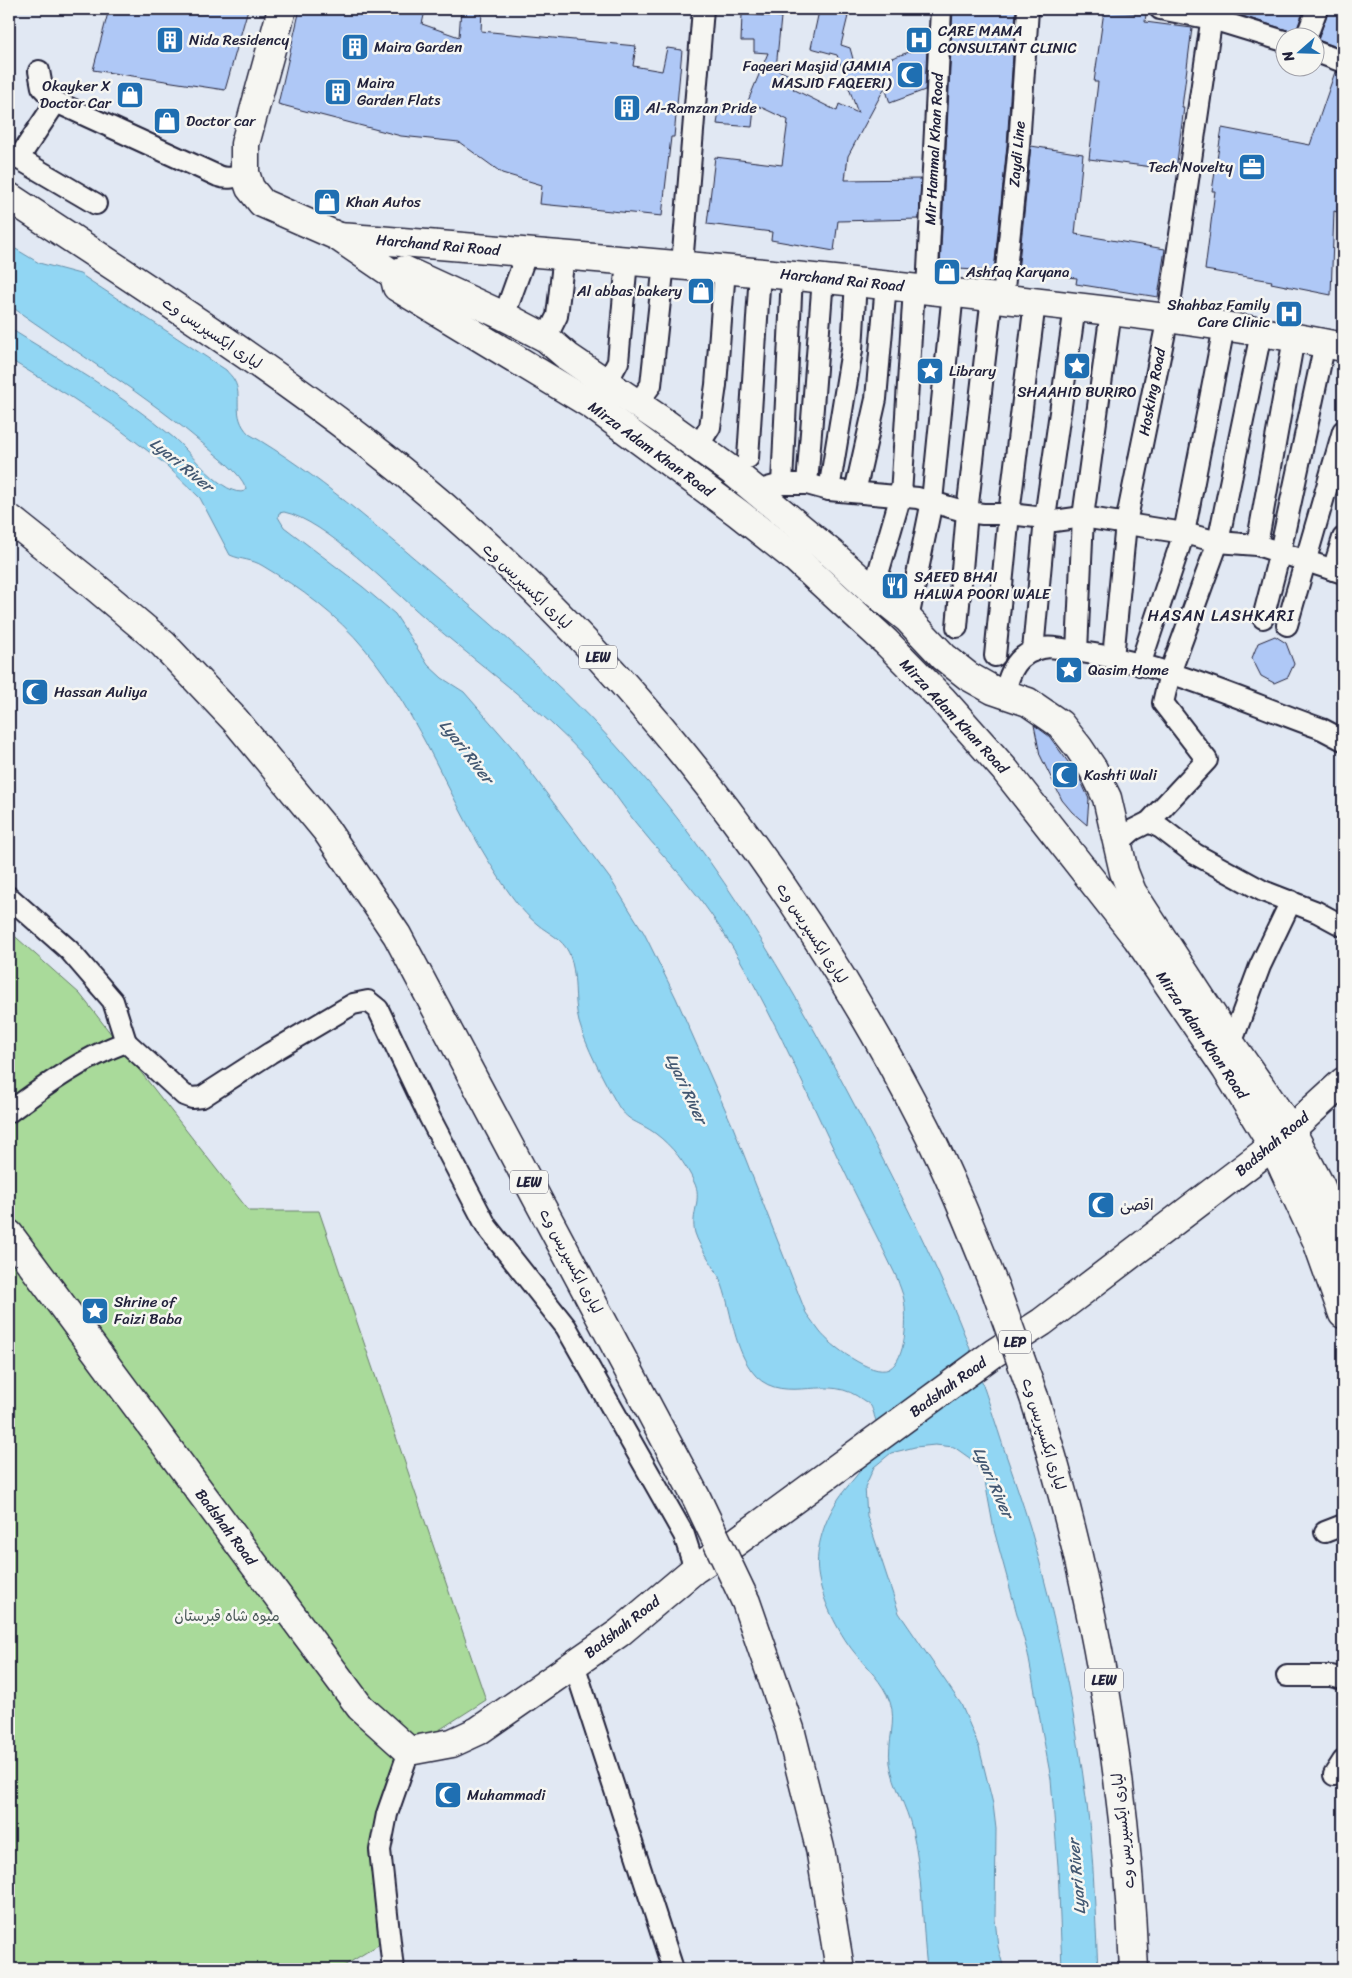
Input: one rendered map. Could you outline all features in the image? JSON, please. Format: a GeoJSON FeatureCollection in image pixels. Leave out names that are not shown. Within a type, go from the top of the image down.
{"type":"FeatureCollection","features":[{"type":"Feature","properties":{"kind":"main road"},"geometry":{"type":"LineString","coordinates":[[245,173],[245,144],[282,9]]}},
{"type":"Feature","properties":{"kind":"main road","name":"Mirza Adam Khan Road"},"geometry":{"type":"LineString","coordinates":[[245,173],[250,188],[262,202],[337,236],[394,275],[397,287],[592,405],[738,513],[796,559],[886,642],[942,699],[1005,770],[1137,938],[1226,1069],[1321,1187],[1343,1240]]}},
{"type":"Feature","properties":{"kind":"main road","name":"لیاری ایکسپریس وے"},"geometry":{"type":"LineString","coordinates":[[9,198],[226,341],[366,442],[458,520],[504,562],[548,604],[631,692],[677,746],[746,834],[843,980],[927,1132],[995,1288],[1034,1397],[1067,1509],[1094,1626],[1103,1678],[1123,1818],[1134,1969]]}},
{"type":"Feature","properties":{"kind":"main road","name":"Harchand Rai Road"},"geometry":{"type":"LineString","coordinates":[[337,236],[886,284],[1168,317],[1334,345]]}},
{"type":"Feature","properties":{"kind":"main road","name":"Mirza Adam Khan Road"},"geometry":{"type":"LineString","coordinates":[[394,275],[404,270],[504,316],[546,338],[568,357],[698,446],[756,491],[908,619],[944,657],[968,676],[1004,694],[1028,702],[1060,724],[1093,769],[1107,798],[1124,872],[1132,892],[1231,1044],[1282,1138],[1343,1314]]}},
{"type":"Feature","properties":{"kind":"main road","name":"لیاری ایکسپریس وے"},"geometry":{"type":"LineString","coordinates":[[9,518],[163,644],[235,720],[326,830],[397,935],[697,1499],[746,1602],[790,1728],[820,1848],[840,1969]]}},
{"type":"Feature","properties":{"kind":"main road","name":"Badshah Road"},"geometry":{"type":"LineString","coordinates":[[9,1234],[360,1707],[410,1751],[452,1743],[478,1731],[619,1633],[695,1569],[736,1542],[994,1353],[1042,1322],[1282,1138],[1343,1082]]}},
{"type":"Feature","properties":{"kind":"street"},"geometry":{"type":"LineString","coordinates":[[637,404],[651,385],[673,264],[703,9]]}},
{"type":"Feature","properties":{"kind":"street","name":"Mir Hammal Khan Road"},"geometry":{"type":"LineString","coordinates":[[931,290],[941,9]]}},
{"type":"Feature","properties":{"kind":"street","name":"Zaydi Line"},"geometry":{"type":"LineString","coordinates":[[957,627],[968,512],[1019,146],[1028,9]]}},
{"type":"Feature","properties":{"kind":"street"},"geometry":{"type":"LineString","coordinates":[[1160,9],[1212,14],[1274,37]]}},
{"type":"Feature","properties":{"kind":"street"},"geometry":{"type":"LineString","coordinates":[[1310,28],[1317,9]]}},
{"type":"Feature","properties":{"kind":"street","name":"Hosking Road"},"geometry":{"type":"LineString","coordinates":[[1113,658],[1126,523],[1168,317],[1212,14]]}},
{"type":"Feature","properties":{"kind":"street"},"geometry":{"type":"LineString","coordinates":[[1324,55],[1343,62]]}},
{"type":"Feature","properties":{"kind":"street"},"geometry":{"type":"LineString","coordinates":[[39,71],[42,87],[56,102],[218,176],[226,179],[245,173]]}},
{"type":"Feature","properties":{"kind":"street"},"geometry":{"type":"LineString","coordinates":[[56,102],[14,156],[96,204]]}},
{"type":"Feature","properties":{"kind":"street"},"geometry":{"type":"LineString","coordinates":[[504,316],[527,252]]}},
{"type":"Feature","properties":{"kind":"street"},"geometry":{"type":"LineString","coordinates":[[546,338],[557,316],[564,255]]}},
{"type":"Feature","properties":{"kind":"street"},"geometry":{"type":"LineString","coordinates":[[607,382],[618,362],[627,260]]}},
{"type":"Feature","properties":{"kind":"street"},"geometry":{"type":"LineString","coordinates":[[698,446],[710,427],[716,385],[725,269]]}},
{"type":"Feature","properties":{"kind":"street"},"geometry":{"type":"LineString","coordinates":[[748,458],[760,272]]}},
{"type":"Feature","properties":{"kind":"street"},"geometry":{"type":"LineString","coordinates":[[782,484],[792,275]]}},
{"type":"Feature","properties":{"kind":"street"},"geometry":{"type":"LineString","coordinates":[[807,484],[823,278]]}},
{"type":"Feature","properties":{"kind":"street"},"geometry":{"type":"LineString","coordinates":[[829,490],[852,350],[856,281]]}},
{"type":"Feature","properties":{"kind":"street"},"geometry":{"type":"LineString","coordinates":[[855,492],[876,399],[886,284]]}},
{"type":"Feature","properties":{"kind":"street"},"geometry":{"type":"LineString","coordinates":[[873,591],[901,496],[931,290]]}},
{"type":"Feature","properties":{"kind":"street"},"geometry":{"type":"LineString","coordinates":[[908,619],[932,500],[931,290]]}},
{"type":"Feature","properties":{"kind":"street"},"geometry":{"type":"LineString","coordinates":[[995,656],[1009,514],[1035,302]]}},
{"type":"Feature","properties":{"kind":"street"},"geometry":{"type":"LineString","coordinates":[[1033,651],[1045,518],[1074,307]]}},
{"type":"Feature","properties":{"kind":"street"},"geometry":{"type":"LineString","coordinates":[[1077,651],[1082,517],[1111,311]]}},
{"type":"Feature","properties":{"kind":"street"},"geometry":{"type":"LineString","coordinates":[[1140,665],[1184,533],[1224,327]]}},
{"type":"Feature","properties":{"kind":"street"},"geometry":{"type":"LineString","coordinates":[[1118,843],[1133,830],[1149,822],[1207,760],[1163,702],[1170,673],[1218,542],[1261,333]]}},
{"type":"Feature","properties":{"kind":"street"},"geometry":{"type":"LineString","coordinates":[[1257,545],[1294,338]]}},
{"type":"Feature","properties":{"kind":"street"},"geometry":{"type":"LineString","coordinates":[[1263,618],[1334,345]]}},
{"type":"Feature","properties":{"kind":"street"},"geometry":{"type":"LineString","coordinates":[[1286,625],[1343,431]]}},
{"type":"Feature","properties":{"kind":"street"},"geometry":{"type":"LineString","coordinates":[[756,491],[782,484],[807,484],[829,490],[932,500],[968,512],[984,514],[1009,514],[1045,518],[1054,521],[1082,517],[1126,523],[1184,533],[1218,542],[1257,545],[1338,571],[1343,538]]}},
{"type":"Feature","properties":{"kind":"street"},"geometry":{"type":"LineString","coordinates":[[1004,694],[1015,663],[1023,655],[1044,647],[1077,651],[1098,654],[1170,673],[1322,729],[1343,740]]}},
{"type":"Feature","properties":{"kind":"street"},"geometry":{"type":"LineString","coordinates":[[1149,822],[1160,828],[1190,852],[1263,890],[1317,912],[1343,926]]}},
{"type":"Feature","properties":{"kind":"street"},"geometry":{"type":"LineString","coordinates":[[9,897],[69,950],[113,1001],[126,1042],[184,1095],[192,1098],[202,1097],[270,1053],[353,1004],[368,1001],[378,1009],[429,1116],[487,1227],[566,1327],[684,1534],[695,1569]]}},
{"type":"Feature","properties":{"kind":"street"},"geometry":{"type":"LineString","coordinates":[[1231,1044],[1260,966],[1291,901]]}},
{"type":"Feature","properties":{"kind":"street"},"geometry":{"type":"LineString","coordinates":[[9,1112],[34,1093],[98,1053],[126,1042]]}},
{"type":"Feature","properties":{"kind":"street"},"geometry":{"type":"LineString","coordinates":[[1324,1532],[1343,1525]]}},
{"type":"Feature","properties":{"kind":"street"},"geometry":{"type":"LineString","coordinates":[[574,1664],[673,1969]]}},
{"type":"Feature","properties":{"kind":"street"},"geometry":{"type":"LineString","coordinates":[[1287,1676],[1331,1676],[1343,1679]]}},
{"type":"Feature","properties":{"kind":"street"},"geometry":{"type":"LineString","coordinates":[[393,1969],[380,1850],[387,1814],[410,1751]]}},
{"type":"Feature","properties":{"kind":"green space","name":"میوہ شاہ قبرستان"},"geometry":{"type":"Polygon","coordinates":[[[9,931],[80,994],[249,1211],[319,1211],[486,1700],[428,1737],[372,1845],[383,1942],[339,1969],[9,1969],[9,931]]]}},
{"type":"Feature","properties":{"kind":"water","name":"Lyari River"},"geometry":{"type":"Polygon","coordinates":[[[9,245],[39,263],[80,274],[226,370],[237,386],[240,420],[249,434],[322,483],[370,521],[541,669],[590,717],[636,768],[667,805],[724,882],[776,963],[800,1005],[887,1168],[927,1248],[959,1320],[986,1393],[1030,1527],[1064,1665],[1087,1805],[1098,1969],[1062,1969],[1058,1866],[1051,1779],[1028,1654],[994,1530],[984,1476],[971,1459],[954,1447],[935,1445],[915,1447],[891,1453],[874,1467],[865,1487],[867,1516],[899,1613],[961,1704],[979,1747],[993,1804],[996,1829],[995,1919],[998,1947],[1004,1969],[927,1969],[916,1846],[910,1821],[894,1780],[890,1763],[892,1709],[887,1695],[879,1682],[854,1652],[836,1625],[826,1604],[817,1563],[822,1534],[829,1515],[839,1498],[870,1458],[878,1440],[879,1430],[871,1406],[844,1390],[774,1387],[762,1381],[751,1370],[740,1349],[720,1279],[695,1233],[694,1220],[697,1195],[691,1175],[668,1144],[650,1130],[629,1118],[620,1109],[590,1051],[579,1022],[574,970],[569,953],[559,940],[537,924],[526,913],[506,889],[481,848],[403,703],[365,649],[330,614],[291,583],[259,564],[230,555],[200,498],[165,464],[119,429],[9,359],[9,328],[93,380],[155,422],[174,438],[207,472],[227,488],[237,492],[245,491],[246,488],[239,476],[207,447],[159,409],[9,305],[9,245]],[[284,512],[279,513],[278,517],[284,527],[363,587],[395,614],[428,665],[442,678],[464,692],[511,746],[611,880],[644,933],[676,998],[733,1127],[806,1313],[825,1338],[842,1352],[872,1368],[889,1369],[895,1364],[899,1356],[905,1327],[904,1300],[897,1278],[758,992],[721,929],[692,889],[643,832],[590,762],[571,742],[530,705],[424,617],[357,557],[318,528],[284,512]]]}},
{"type":"Feature","properties":{"kind":"building","name":"Nida Residency"},"geometry":{"type":"Polygon","coordinates":[[[109,9],[248,9],[225,90],[93,70],[109,9]]]}},
{"type":"Feature","properties":{"kind":"building"},"geometry":{"type":"Polygon","coordinates":[[[300,9],[416,9],[425,11],[422,24],[459,37],[461,9],[482,9],[481,31],[636,46],[633,66],[662,71],[667,48],[682,50],[674,137],[671,137],[662,216],[540,204],[542,185],[502,173],[459,142],[401,136],[278,104],[300,9]]]}},
{"type":"Feature","properties":{"kind":"building"},"geometry":{"type":"Polygon","coordinates":[[[953,9],[1016,9],[1007,145],[994,271],[940,268],[953,9]]]}},
{"type":"Feature","properties":{"kind":"building"},"geometry":{"type":"Polygon","coordinates":[[[1228,9],[1304,9],[1297,28],[1281,28],[1227,11],[1228,9]]]}},
{"type":"Feature","properties":{"kind":"building"},"geometry":{"type":"Polygon","coordinates":[[[1329,9],[1343,9],[1343,49],[1324,42],[1324,28],[1322,28],[1329,9]]]}},
{"type":"Feature","properties":{"kind":"building"},"geometry":{"type":"Polygon","coordinates":[[[819,11],[848,16],[841,45],[850,48],[856,70],[927,46],[925,90],[890,103],[885,87],[848,156],[845,180],[921,179],[919,219],[838,221],[834,251],[771,240],[772,232],[707,224],[715,157],[782,165],[788,120],[748,101],[768,53],[754,52],[754,41],[741,41],[742,14],[781,17],[776,69],[798,79],[793,89],[837,111],[839,104],[858,113],[837,55],[811,48],[819,11]]]}},
{"type":"Feature","properties":{"kind":"building"},"geometry":{"type":"Polygon","coordinates":[[[1104,11],[1146,14],[1145,22],[1192,28],[1176,170],[1089,159],[1098,82],[1094,82],[1104,11]]]}},
{"type":"Feature","properties":{"kind":"building"},"geometry":{"type":"Polygon","coordinates":[[[1335,72],[1343,74],[1343,178],[1337,212],[1334,211],[1331,295],[1271,283],[1272,281],[1205,270],[1215,191],[1212,191],[1222,128],[1310,145],[1335,72]]]}},
{"type":"Feature","properties":{"kind":"building"},"geometry":{"type":"Polygon","coordinates":[[[720,106],[754,109],[752,127],[717,124],[720,106]]]}},
{"type":"Feature","properties":{"kind":"building"},"geometry":{"type":"Polygon","coordinates":[[[1031,146],[1083,154],[1075,234],[1165,249],[1158,297],[1076,284],[1077,278],[1018,272],[1031,146]]]}},
{"type":"Feature","properties":{"kind":"building"},"geometry":{"type":"Polygon","coordinates":[[[1275,636],[1286,643],[1294,664],[1288,677],[1274,683],[1261,676],[1252,658],[1258,643],[1275,636]]]}},
{"type":"Feature","properties":{"kind":"building","name":"Kashti Wali"},"geometry":{"type":"Polygon","coordinates":[[[1034,725],[1049,736],[1079,777],[1089,799],[1087,825],[1062,800],[1040,755],[1034,725]]]}},
{"type":"Feature","properties":{"kind":"place","name":"Nida Residency"},"geometry":{"type":"Point","coordinates":[170,40]}},
{"type":"Feature","properties":{"kind":"place","name":"CARE MAMA CONSULTANT CLINIC"},"geometry":{"type":"Point","coordinates":[919,40]}},
{"type":"Feature","properties":{"kind":"place","name":"Maira Garden"},"geometry":{"type":"Point","coordinates":[355,47]}},
{"type":"Feature","properties":{"kind":"place","name":"Faqeeri Masjid (JAMIA MASJID FAQEERI)"},"geometry":{"type":"Point","coordinates":[910,75]}},
{"type":"Feature","properties":{"kind":"place","name":"Maira Garden Flats"},"geometry":{"type":"Point","coordinates":[338,92]}},
{"type":"Feature","properties":{"kind":"place","name":"Okayker X Doctor Car"},"geometry":{"type":"Point","coordinates":[130,95]}},
{"type":"Feature","properties":{"kind":"place","name":"Al-Ramzan Pride"},"geometry":{"type":"Point","coordinates":[627,108]}},
{"type":"Feature","properties":{"kind":"place","name":"Doctor car"},"geometry":{"type":"Point","coordinates":[167,121]}},
{"type":"Feature","properties":{"kind":"place","name":"Tech Novelty"},"geometry":{"type":"Point","coordinates":[1252,167]}},
{"type":"Feature","properties":{"kind":"place","name":"Khan Autos"},"geometry":{"type":"Point","coordinates":[327,202]}},
{"type":"Feature","properties":{"kind":"place","name":"Ashfaq Karyana"},"geometry":{"type":"Point","coordinates":[947,272]}},
{"type":"Feature","properties":{"kind":"place","name":"Al abbas bakery"},"geometry":{"type":"Point","coordinates":[701,291]}},
{"type":"Feature","properties":{"kind":"place","name":"Shahbaz Family Care Clinic"},"geometry":{"type":"Point","coordinates":[1289,314]}},
{"type":"Feature","properties":{"kind":"place","name":"SHAAHID BURIRO"},"geometry":{"type":"Point","coordinates":[1077,366]}},
{"type":"Feature","properties":{"kind":"place","name":"Library"},"geometry":{"type":"Point","coordinates":[930,371]}},
{"type":"Feature","properties":{"kind":"place","name":"SAEED BHAI HALWA POORI WALE"},"geometry":{"type":"Point","coordinates":[895,586]}},
{"type":"Feature","properties":{"kind":"place","name":"Qasim Home"},"geometry":{"type":"Point","coordinates":[1069,670]}},
{"type":"Feature","properties":{"kind":"place","name":"Hassan Auliya"},"geometry":{"type":"Point","coordinates":[35,692]}},
{"type":"Feature","properties":{"kind":"place","name":"Kashti Wali"},"geometry":{"type":"Point","coordinates":[1065,775]}},
{"type":"Feature","properties":{"kind":"place","name":"اقصیٰ"},"geometry":{"type":"Point","coordinates":[1101,1205]}},
{"type":"Feature","properties":{"kind":"place","name":"Shrine of Faizi Baba"},"geometry":{"type":"Point","coordinates":[95,1311]}},
{"type":"Feature","properties":{"kind":"place","name":"Muhammadi"},"geometry":{"type":"Point","coordinates":[448,1795]}},
{"type":"Feature","properties":{"kind":"district","name":"HASAN LASHKARI"},"geometry":{"type":"Point","coordinates":[1221,615]}}]}
